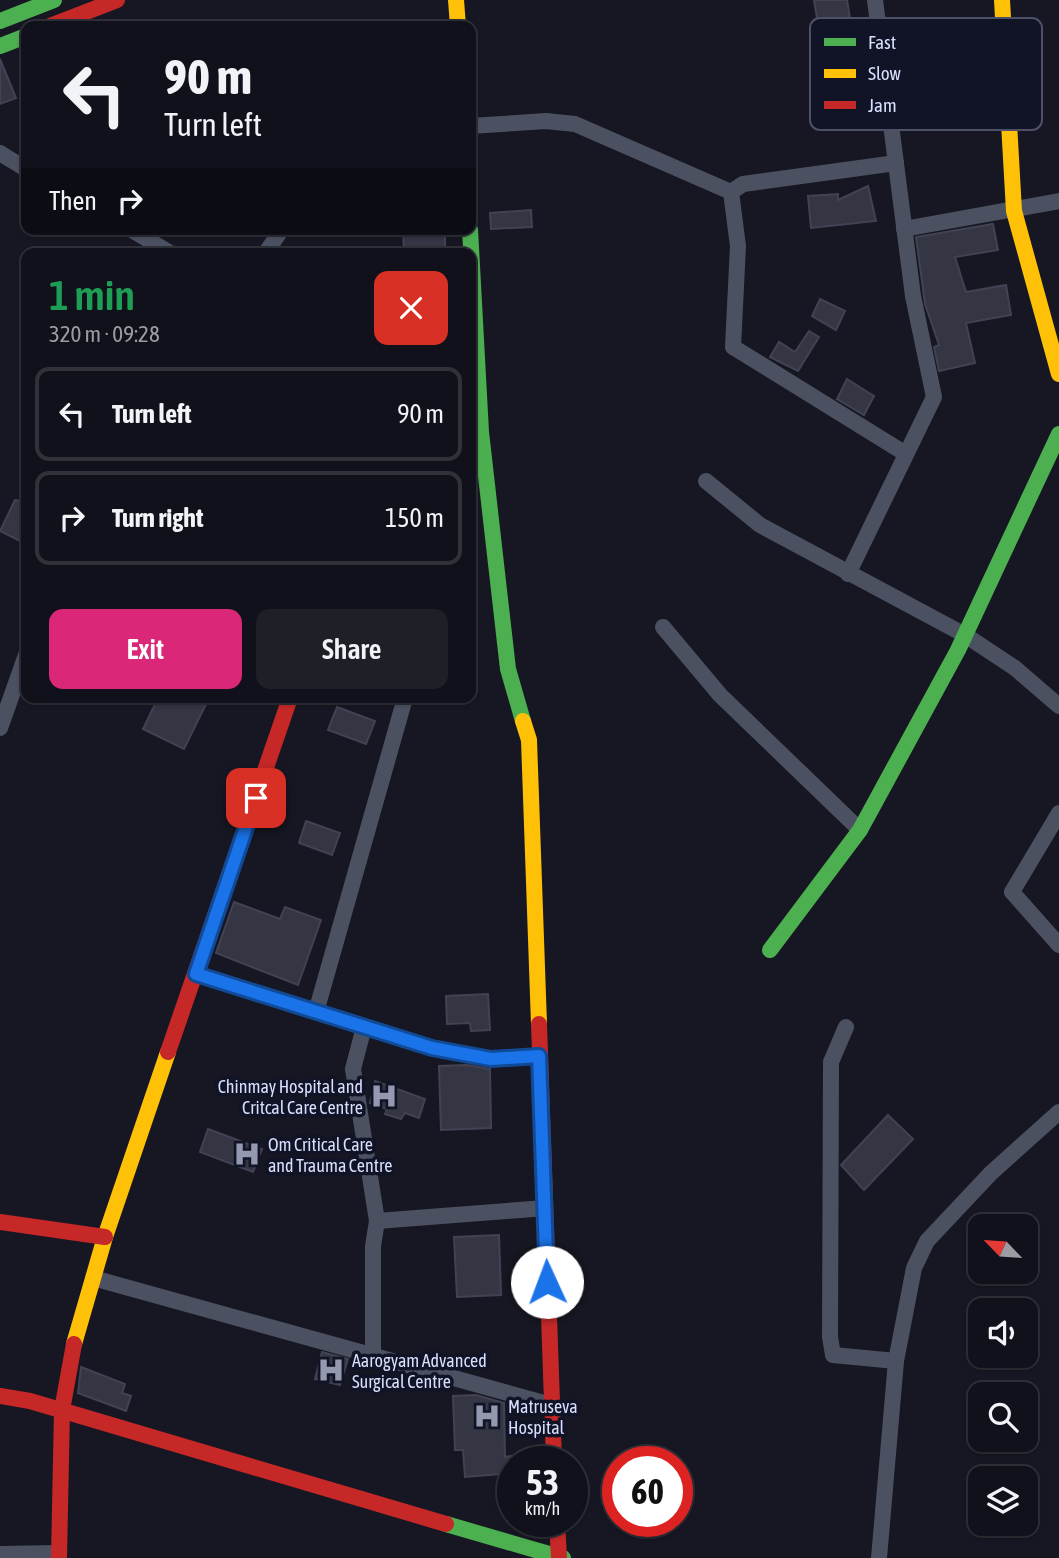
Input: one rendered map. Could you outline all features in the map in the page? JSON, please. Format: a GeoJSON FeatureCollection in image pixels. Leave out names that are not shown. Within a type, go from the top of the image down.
{"type":"FeatureCollection","features":[{"type":"Feature","properties":{"kind":"street"},"geometry":{"type":"LineString","coordinates":[[0,21],[54,0]]}},
{"type":"Feature","properties":{"kind":"street"},"geometry":{"type":"LineString","coordinates":[[63,21],[117,0]]}},
{"type":"Feature","properties":{"kind":"street"},"geometry":{"type":"LineString","coordinates":[[456,0],[458,21]]}},
{"type":"Feature","properties":{"kind":"street"},"geometry":{"type":"LineString","coordinates":[[874,0],[876,18]]}},
{"type":"Feature","properties":{"kind":"street"},"geometry":{"type":"LineString","coordinates":[[1002,0],[1003,18]]}},
{"type":"Feature","properties":{"kind":"street"},"geometry":{"type":"LineString","coordinates":[[0,46],[21,38]]}},
{"type":"Feature","properties":{"kind":"street"},"geometry":{"type":"LineString","coordinates":[[476,126],[546,121],[575,124],[731,192]]}},
{"type":"Feature","properties":{"kind":"street"},"geometry":{"type":"LineString","coordinates":[[848,573],[934,397],[904,229],[892,130]]}},
{"type":"Feature","properties":{"kind":"street"},"geometry":{"type":"LineString","coordinates":[[1009,130],[1014,211],[1059,374]]}},
{"type":"Feature","properties":{"kind":"street"},"geometry":{"type":"LineString","coordinates":[[0,153],[21,166]]}},
{"type":"Feature","properties":{"kind":"street"},"geometry":{"type":"LineString","coordinates":[[731,192],[743,184],[896,163]]}},
{"type":"Feature","properties":{"kind":"street"},"geometry":{"type":"LineString","coordinates":[[731,192],[738,246],[733,347],[905,454]]}},
{"type":"Feature","properties":{"kind":"street"},"geometry":{"type":"LineString","coordinates":[[904,229],[1059,201]]}},
{"type":"Feature","properties":{"kind":"street"},"geometry":{"type":"LineString","coordinates":[[140,235],[162,248]]}},
{"type":"Feature","properties":{"kind":"street"},"geometry":{"type":"LineString","coordinates":[[476,429],[489,502],[508,670],[529,740],[553,1446]]}},
{"type":"Feature","properties":{"kind":"street"},"geometry":{"type":"LineString","coordinates":[[770,950],[860,830],[965,635],[1059,434]]}},
{"type":"Feature","properties":{"kind":"street"},"geometry":{"type":"LineString","coordinates":[[706,481],[760,525],[965,635],[1015,668],[1059,706]]}},
{"type":"Feature","properties":{"kind":"street"},"geometry":{"type":"LineString","coordinates":[[476,500],[489,502]]}},
{"type":"Feature","properties":{"kind":"street"},"geometry":{"type":"LineString","coordinates":[[663,627],[720,695],[860,830]]}},
{"type":"Feature","properties":{"kind":"street"},"geometry":{"type":"LineString","coordinates":[[0,728],[21,668]]}},
{"type":"Feature","properties":{"kind":"street"},"geometry":{"type":"LineString","coordinates":[[0,1553],[59,1556],[62,1410],[68,1366],[105,1237],[288,703]]}},
{"type":"Feature","properties":{"kind":"street"},"geometry":{"type":"LineString","coordinates":[[316,1012],[404,703]]}},
{"type":"Feature","properties":{"kind":"street"},"geometry":{"type":"LineString","coordinates":[[1059,813],[1012,892],[1059,946]]}},
{"type":"Feature","properties":{"kind":"street"},"geometry":{"type":"LineString","coordinates":[[196,974],[432,1048],[491,1059],[539,1056]]}},
{"type":"Feature","properties":{"kind":"street"},"geometry":{"type":"LineString","coordinates":[[364,1027],[353,1069],[377,1222],[373,1246],[373,1355]]}},
{"type":"Feature","properties":{"kind":"street"},"geometry":{"type":"LineString","coordinates":[[846,1027],[831,1062],[830,1336],[833,1355],[896,1361]]}},
{"type":"Feature","properties":{"kind":"street"},"geometry":{"type":"LineString","coordinates":[[879,1558],[896,1361],[914,1268],[926,1241],[990,1173],[1059,1112]]}},
{"type":"Feature","properties":{"kind":"street"},"geometry":{"type":"LineString","coordinates":[[377,1222],[545,1208]]}},
{"type":"Feature","properties":{"kind":"street"},"geometry":{"type":"LineString","coordinates":[[0,1223],[105,1237]]}},
{"type":"Feature","properties":{"kind":"street"},"geometry":{"type":"LineString","coordinates":[[93,1278],[551,1405]]}},
{"type":"Feature","properties":{"kind":"street"},"geometry":{"type":"LineString","coordinates":[[0,1396],[62,1410],[560,1558],[558,1537]]}},
{"type":"Feature","properties":{"kind":"building"},"geometry":{"type":"Polygon","coordinates":[[[814,0],[847,0],[850,18],[817,18],[814,0]]]}},
{"type":"Feature","properties":{"kind":"building"},"geometry":{"type":"Polygon","coordinates":[[[0,59],[16,98],[0,104],[0,59]]]}},
{"type":"Feature","properties":{"kind":"building"},"geometry":{"type":"Polygon","coordinates":[[[868,186],[876,221],[811,228],[808,196],[838,194],[838,200],[868,186]]]}},
{"type":"Feature","properties":{"kind":"building"},"geometry":{"type":"Polygon","coordinates":[[[531,210],[532,227],[491,229],[490,213],[531,210]]]}},
{"type":"Feature","properties":{"kind":"building"},"geometry":{"type":"Polygon","coordinates":[[[993,224],[998,250],[955,257],[966,292],[1006,285],[1011,315],[966,323],[975,363],[939,371],[934,347],[939,345],[925,304],[916,237],[993,224]]]}},
{"type":"Feature","properties":{"kind":"building"},"geometry":{"type":"Polygon","coordinates":[[[403,235],[445,235],[445,248],[404,248],[403,235]]]}},
{"type":"Feature","properties":{"kind":"building"},"geometry":{"type":"Polygon","coordinates":[[[820,299],[845,311],[836,330],[812,316],[820,299]]]}},
{"type":"Feature","properties":{"kind":"building"},"geometry":{"type":"Polygon","coordinates":[[[809,331],[819,337],[798,371],[770,357],[779,342],[795,352],[809,331]]]}},
{"type":"Feature","properties":{"kind":"building"},"geometry":{"type":"Polygon","coordinates":[[[847,379],[874,396],[864,415],[837,399],[847,379]]]}},
{"type":"Feature","properties":{"kind":"building"},"geometry":{"type":"Polygon","coordinates":[[[15,500],[21,501],[20,541],[0,531],[15,500]]]}},
{"type":"Feature","properties":{"kind":"building"},"geometry":{"type":"Polygon","coordinates":[[[156,703],[207,703],[184,749],[143,729],[156,703]]]}},
{"type":"Feature","properties":{"kind":"building"},"geometry":{"type":"Polygon","coordinates":[[[337,707],[375,721],[366,744],[328,730],[337,707]]]}},
{"type":"Feature","properties":{"kind":"building"},"geometry":{"type":"Polygon","coordinates":[[[306,821],[340,833],[332,855],[299,843],[306,821]]]}},
{"type":"Feature","properties":{"kind":"building"},"geometry":{"type":"Polygon","coordinates":[[[234,902],[280,919],[285,907],[321,920],[298,985],[216,953],[234,902]]]}},
{"type":"Feature","properties":{"kind":"building"},"geometry":{"type":"Polygon","coordinates":[[[488,994],[490,1030],[471,1031],[470,1023],[447,1024],[446,996],[488,994]]]}},
{"type":"Feature","properties":{"kind":"building"},"geometry":{"type":"Polygon","coordinates":[[[467,1065],[490,1069],[491,1128],[441,1130],[439,1066],[467,1065]]]}},
{"type":"Feature","properties":{"kind":"building"},"geometry":{"type":"Polygon","coordinates":[[[375,1081],[425,1099],[419,1118],[405,1113],[401,1119],[385,1114],[387,1109],[370,1103],[375,1081]]]}},
{"type":"Feature","properties":{"kind":"building"},"geometry":{"type":"Polygon","coordinates":[[[888,1115],[913,1139],[864,1190],[841,1165],[888,1115]]]}},
{"type":"Feature","properties":{"kind":"building"},"geometry":{"type":"Polygon","coordinates":[[[208,1129],[262,1149],[253,1172],[200,1152],[208,1129]]]}},
{"type":"Feature","properties":{"kind":"building"},"geometry":{"type":"Polygon","coordinates":[[[499,1235],[501,1295],[457,1297],[454,1237],[499,1235]]]}},
{"type":"Feature","properties":{"kind":"building"},"geometry":{"type":"Polygon","coordinates":[[[322,1352],[348,1359],[340,1385],[315,1379],[322,1352]]]}},
{"type":"Feature","properties":{"kind":"building"},"geometry":{"type":"Polygon","coordinates":[[[81,1367],[125,1384],[122,1393],[131,1396],[126,1411],[78,1393],[81,1367]]]}},
{"type":"Feature","properties":{"kind":"building"},"geometry":{"type":"Polygon","coordinates":[[[476,1395],[504,1403],[505,1446],[497,1446],[497,1474],[465,1477],[463,1450],[455,1450],[453,1396],[476,1395]]]}},
{"type":"Feature","properties":{"kind":"traffic: fast"},"geometry":{"type":"LineString","coordinates":[[0,21],[54,0]]}},
{"type":"Feature","properties":{"kind":"traffic: fast"},"geometry":{"type":"LineString","coordinates":[[0,46],[21,38]]}},
{"type":"Feature","properties":{"kind":"traffic: fast"},"geometry":{"type":"LineString","coordinates":[[470,235],[471,248]]}},
{"type":"Feature","properties":{"kind":"traffic: fast"},"geometry":{"type":"LineString","coordinates":[[476,340],[481,432],[508,669],[523,721]]}},
{"type":"Feature","properties":{"kind":"traffic: fast"},"geometry":{"type":"LineString","coordinates":[[770,950],[860,830],[958,650],[1059,434]]}},
{"type":"Feature","properties":{"kind":"traffic: fast"},"geometry":{"type":"LineString","coordinates":[[446,1524],[563,1558]]}},
{"type":"Feature","properties":{"kind":"traffic: slow"},"geometry":{"type":"LineString","coordinates":[[456,0],[458,21]]}},
{"type":"Feature","properties":{"kind":"traffic: slow"},"geometry":{"type":"LineString","coordinates":[[1002,0],[1003,18]]}},
{"type":"Feature","properties":{"kind":"traffic: slow"},"geometry":{"type":"LineString","coordinates":[[1009,130],[1014,211],[1059,374]]}},
{"type":"Feature","properties":{"kind":"traffic: slow"},"geometry":{"type":"LineString","coordinates":[[523,721],[529,740],[539,1024]]}},
{"type":"Feature","properties":{"kind":"traffic: slow"},"geometry":{"type":"LineString","coordinates":[[74,1344],[105,1237],[168,1052]]}},
{"type":"Feature","properties":{"kind":"traffic: jam"},"geometry":{"type":"LineString","coordinates":[[63,21],[117,0]]}},
{"type":"Feature","properties":{"kind":"traffic: jam"},"geometry":{"type":"LineString","coordinates":[[168,1052],[288,703]]}},
{"type":"Feature","properties":{"kind":"traffic: jam"},"geometry":{"type":"LineString","coordinates":[[539,1024],[553,1446]]}},
{"type":"Feature","properties":{"kind":"traffic: jam"},"geometry":{"type":"LineString","coordinates":[[0,1222],[105,1237]]}},
{"type":"Feature","properties":{"kind":"traffic: jam"},"geometry":{"type":"LineString","coordinates":[[59,1558],[62,1410],[74,1344]]}},
{"type":"Feature","properties":{"kind":"traffic: jam"},"geometry":{"type":"LineString","coordinates":[[0,1396],[30,1401],[446,1524]]}},
{"type":"Feature","properties":{"kind":"traffic: jam"},"geometry":{"type":"LineString","coordinates":[[558,1537],[559,1558]]}},
{"type":"Feature","properties":{"kind":"place","name":"Chinmay Hospital and Critcal Care Centre"},"geometry":{"type":"Point","coordinates":[384,1096]}},
{"type":"Feature","properties":{"kind":"place","name":"Om Critical Care and Trauma Centre"},"geometry":{"type":"Point","coordinates":[247,1154]}},
{"type":"Feature","properties":{"kind":"place","name":"Aarogyam Advanced Surgical Centre"},"geometry":{"type":"Point","coordinates":[331,1370]}},
{"type":"Feature","properties":{"kind":"place","name":"Matruseva Hospital"},"geometry":{"type":"Point","coordinates":[487,1416]}},
{"type":"Feature","properties":{"kind":"route"},"geometry":{"type":"LineString","coordinates":[[256,798],[196,974],[432,1048],[491,1059],[539,1056],[547,1282]]}}]}
